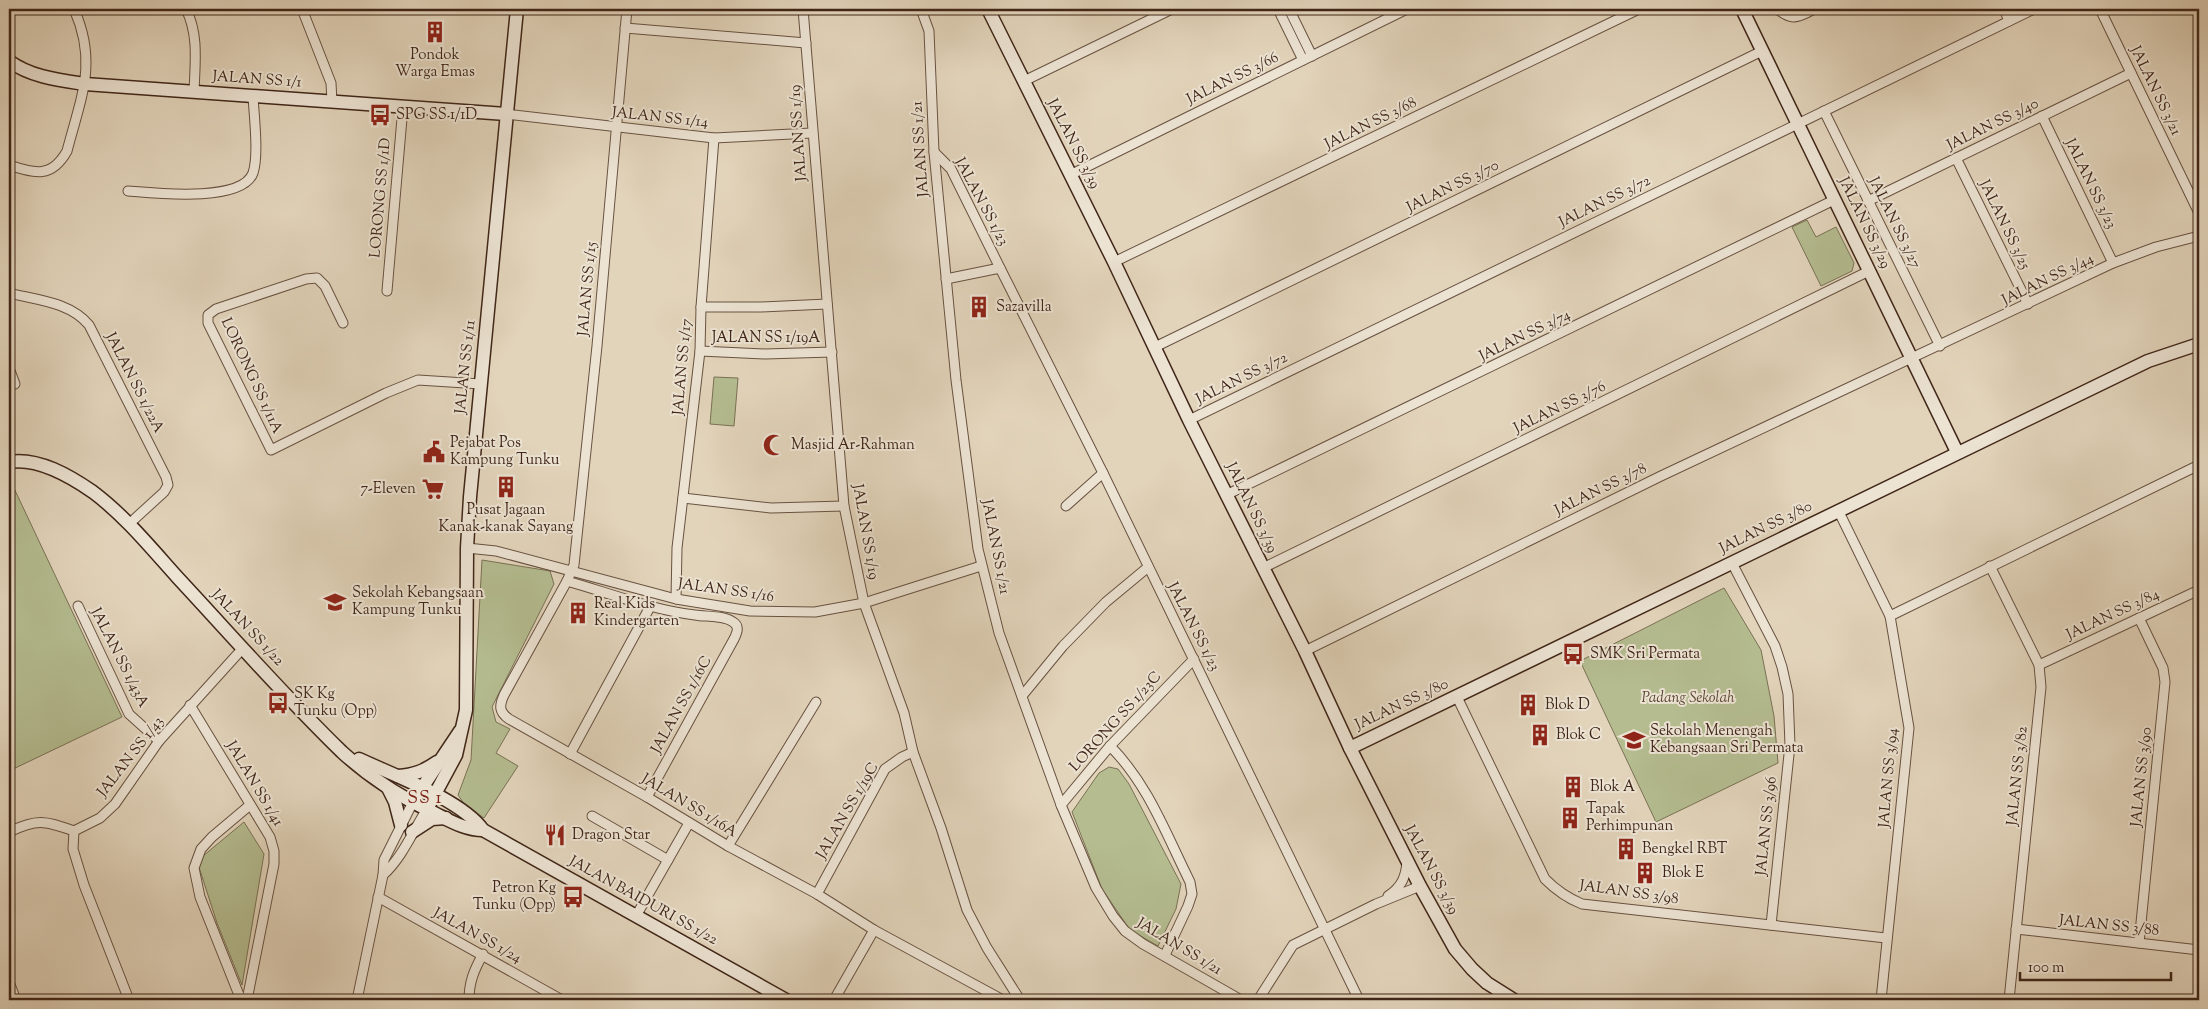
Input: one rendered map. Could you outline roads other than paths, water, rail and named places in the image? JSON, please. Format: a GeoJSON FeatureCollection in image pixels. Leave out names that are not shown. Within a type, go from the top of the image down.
{"type":"FeatureCollection","features":[{"type":"Feature","properties":{"kind":"street"},"geometry":{"type":"LineString","coordinates":[[9,165],[28,171],[43,172],[53,169],[61,162],[67,151],[87,70],[86,45],[82,27],[74,9]]}},
{"type":"Feature","properties":{"kind":"street"},"geometry":{"type":"LineString","coordinates":[[186,9],[194,27],[196,40],[194,92]]}},
{"type":"Feature","properties":{"kind":"street"},"geometry":{"type":"LineString","coordinates":[[302,9],[331,83],[332,102]]}},
{"type":"Feature","properties":{"kind":"street","name":"JALAN SS 1/11"},"geometry":{"type":"LineString","coordinates":[[414,802],[421,788],[460,743],[466,710],[467,548],[475,428],[481,384],[517,9]]}},
{"type":"Feature","properties":{"kind":"street","name":"JALAN SS 1/15"},"geometry":{"type":"LineString","coordinates":[[571,571],[574,565],[595,366],[618,127],[627,9]]}},
{"type":"Feature","properties":{"kind":"street","name":"JALAN SS 1/19"},"geometry":{"type":"LineString","coordinates":[[803,9],[844,506],[864,603],[904,712],[913,752],[967,910],[987,948],[1020,1000]]}},
{"type":"Feature","properties":{"kind":"street","name":"JALAN SS 1/21"},"geometry":{"type":"LineString","coordinates":[[921,9],[929,31],[934,152],[956,380],[981,566],[999,633],[1061,805],[1096,888],[1113,916],[1125,931],[1241,1000]]}},
{"type":"Feature","properties":{"kind":"street","name":"JALAN SS 3/39"},"geometry":{"type":"LineString","coordinates":[[988,9],[1114,262],[1226,495],[1306,651],[1350,748],[1420,886],[1454,949],[1487,983],[1514,1000]]}},
{"type":"Feature","properties":{"kind":"street"},"geometry":{"type":"LineString","coordinates":[[1024,81],[1172,9]]}},
{"type":"Feature","properties":{"kind":"street"},"geometry":{"type":"LineString","coordinates":[[1278,9],[1308,58]]}},
{"type":"Feature","properties":{"kind":"street"},"geometry":{"type":"LineString","coordinates":[[1289,9],[1308,58]]}},
{"type":"Feature","properties":{"kind":"street","name":"JALAN SS 3/66"},"geometry":{"type":"LineString","coordinates":[[1070,175],[1407,9]]}},
{"type":"Feature","properties":{"kind":"street","name":"JALAN SS 3/68"},"geometry":{"type":"LineString","coordinates":[[1114,262],[1639,9]]}},
{"type":"Feature","properties":{"kind":"street","name":"JALAN SS 3/29"},"geometry":{"type":"LineString","coordinates":[[1742,9],[1957,452]]}},
{"type":"Feature","properties":{"kind":"street"},"geometry":{"type":"LineString","coordinates":[[1777,9],[1788,18],[1796,18],[1815,9]]}},
{"type":"Feature","properties":{"kind":"street"},"geometry":{"type":"LineString","coordinates":[[2004,9],[2009,21]]}},
{"type":"Feature","properties":{"kind":"street","name":"JALAN SS 3/72"},"geometry":{"type":"LineString","coordinates":[[1189,420],[2034,9]]}},
{"type":"Feature","properties":{"kind":"street","name":"JALAN SS 3/21"},"geometry":{"type":"LineString","coordinates":[[2100,9],[2199,213]]}},
{"type":"Feature","properties":{"kind":"street"},"geometry":{"type":"LineString","coordinates":[[625,28],[806,42]]}},
{"type":"Feature","properties":{"kind":"street","name":"JALAN SS 3/70"},"geometry":{"type":"LineString","coordinates":[[1155,347],[1762,51]]}},
{"type":"Feature","properties":{"kind":"street","name":"JALAN SS 1/1"},"geometry":{"type":"LineString","coordinates":[[9,61],[16,67],[48,79],[85,84],[506,114]]}},
{"type":"Feature","properties":{"kind":"street","name":"JALAN SS 3/40"},"geometry":{"type":"LineString","coordinates":[[1868,201],[2131,73]]}},
{"type":"Feature","properties":{"kind":"street"},"geometry":{"type":"LineString","coordinates":[[128,191],[174,194],[224,192],[242,185],[252,175],[255,163],[253,96]]}},
{"type":"Feature","properties":{"kind":"street","name":"LORONG SS 1/1D"},"geometry":{"type":"LineString","coordinates":[[387,291],[403,107]]}},
{"type":"Feature","properties":{"kind":"street","name":"JALAN SS 3/27"},"geometry":{"type":"LineString","coordinates":[[1824,111],[1940,346]]}},
{"type":"Feature","properties":{"kind":"street","name":"JALAN SS 1/14"},"geometry":{"type":"LineString","coordinates":[[506,114],[714,138],[812,133]]}},
{"type":"Feature","properties":{"kind":"street","name":"JALAN SS 3/23"},"geometry":{"type":"LineString","coordinates":[[2042,116],[2113,263]]}},
{"type":"Feature","properties":{"kind":"street","name":"JALAN SS 1/17"},"geometry":{"type":"LineString","coordinates":[[676,599],[678,548],[700,351],[701,307],[714,138]]}},
{"type":"Feature","properties":{"kind":"street","name":"JALAN SS 1/23"},"geometry":{"type":"LineString","coordinates":[[934,152],[951,169],[1103,473],[1147,568],[1194,659],[1359,1000]]}},
{"type":"Feature","properties":{"kind":"street","name":"JALAN SS 3/25"},"geometry":{"type":"LineString","coordinates":[[1956,158],[2028,304]]}},
{"type":"Feature","properties":{"kind":"street","name":"JALAN SS 3/74"},"geometry":{"type":"LineString","coordinates":[[1226,495],[1834,200]]}},
{"type":"Feature","properties":{"kind":"street","name":"JALAN SS 3/44"},"geometry":{"type":"LineString","coordinates":[[1912,359],[2113,263],[2156,247],[2199,236]]}},
{"type":"Feature","properties":{"kind":"street","name":"JALAN SS 1/23"},"geometry":{"type":"LineString","coordinates":[[946,279],[1000,268]]}},
{"type":"Feature","properties":{"kind":"street","name":"JALAN SS 3/76"},"geometry":{"type":"LineString","coordinates":[[1263,568],[1869,271]]}},
{"type":"Feature","properties":{"kind":"street","name":"LORONG SS 1/11A"},"geometry":{"type":"LineString","coordinates":[[343,323],[325,286],[317,278],[306,279],[216,309],[208,315],[208,324],[271,450],[386,393],[418,380],[481,384]]}},
{"type":"Feature","properties":{"kind":"street","name":"JALAN SS 1/22A"},"geometry":{"type":"LineString","coordinates":[[9,293],[70,308],[81,314],[89,325],[166,477],[168,486],[164,492],[129,524]]}},
{"type":"Feature","properties":{"kind":"street","name":"JALAN SS 1/19A"},"geometry":{"type":"LineString","coordinates":[[701,307],[761,308],[827,304]]}},
{"type":"Feature","properties":{"kind":"street","name":"JALAN SS 3/80"},"geometry":{"type":"LineString","coordinates":[[1350,748],[2148,361],[2199,344]]}},
{"type":"Feature","properties":{"kind":"street","name":"JALAN SS 1/19A"},"geometry":{"type":"LineString","coordinates":[[700,351],[765,354],[832,352]]}},
{"type":"Feature","properties":{"kind":"street","name":"JALAN SS 3/78"},"geometry":{"type":"LineString","coordinates":[[1306,651],[1661,476],[1912,359]]}},
{"type":"Feature","properties":{"kind":"street"},"geometry":{"type":"LineString","coordinates":[[9,368],[16,384]]}},
{"type":"Feature","properties":{"kind":"street","name":"JALAN SS 1/22"},"geometry":{"type":"LineString","coordinates":[[9,462],[32,463],[51,469],[70,478],[105,502],[129,524],[343,752],[391,781],[414,802],[470,830],[483,830]]}},
{"type":"Feature","properties":{"kind":"street"},"geometry":{"type":"LineString","coordinates":[[1890,616],[2199,465]]}},
{"type":"Feature","properties":{"kind":"street"},"geometry":{"type":"LineString","coordinates":[[1066,506],[1103,473]]}},
{"type":"Feature","properties":{"kind":"street"},"geometry":{"type":"LineString","coordinates":[[683,498],[771,508],[844,506]]}},
{"type":"Feature","properties":{"kind":"street","name":"JALAN SS 3/94"},"geometry":{"type":"LineString","coordinates":[[1838,510],[1890,616],[1909,728],[1886,938],[1882,1000]]}},
{"type":"Feature","properties":{"kind":"street","name":"JALAN SS 1/16"},"geometry":{"type":"LineString","coordinates":[[467,548],[496,551],[676,599],[760,611],[815,612],[864,603],[981,566]]}},
{"type":"Feature","properties":{"kind":"street","name":"JALAN SS 3/96"},"geometry":{"type":"LineString","coordinates":[[1732,563],[1775,646],[1788,694],[1790,745],[1771,925]]}},
{"type":"Feature","properties":{"kind":"street","name":"JALAN SS 3/82"},"geometry":{"type":"LineString","coordinates":[[1990,566],[2039,665],[2041,687],[2009,1000]]}},
{"type":"Feature","properties":{"kind":"street"},"geometry":{"type":"LineString","coordinates":[[1022,696],[1063,646],[1106,602],[1147,568]]}},
{"type":"Feature","properties":{"kind":"street","name":"JALAN SS 1/16A"},"geometry":{"type":"LineString","coordinates":[[571,571],[504,695],[500,708],[503,715],[647,797],[728,846],[817,894],[874,930],[1003,1000]]}},
{"type":"Feature","properties":{"kind":"street","name":"JALAN SS 1/16"},"geometry":{"type":"LineString","coordinates":[[567,580],[686,614],[725,619],[732,621],[737,626]]}},
{"type":"Feature","properties":{"kind":"street","name":"JALAN SS 3/84"},"geometry":{"type":"LineString","coordinates":[[2039,665],[2199,590]]}},
{"type":"Feature","properties":{"kind":"street"},"geometry":{"type":"LineString","coordinates":[[570,754],[651,605]]}},
{"type":"Feature","properties":{"kind":"street","name":"JALAN SS 1/43A"},"geometry":{"type":"LineString","coordinates":[[78,606],[129,714],[159,741]]}},
{"type":"Feature","properties":{"kind":"street","name":"JALAN SS 3/90"},"geometry":{"type":"LineString","coordinates":[[2139,618],[2163,668],[2165,682],[2139,943]]}},
{"type":"Feature","properties":{"kind":"street","name":"JALAN SS 1/16C"},"geometry":{"type":"LineString","coordinates":[[647,797],[738,632],[737,626]]}},
{"type":"Feature","properties":{"kind":"street","name":"JALAN SS 1/43"},"geometry":{"type":"LineString","coordinates":[[74,831],[100,818],[114,804],[159,741],[244,648]]}},
{"type":"Feature","properties":{"kind":"street","name":"LORONG SS 1/23C"},"geometry":{"type":"LineString","coordinates":[[1061,805],[1110,746],[1194,659]]}},
{"type":"Feature","properties":{"kind":"street","name":"JALAN SS 3/98"},"geometry":{"type":"LineString","coordinates":[[1457,697],[1545,879],[1557,892],[1582,904],[1886,938]]}},
{"type":"Feature","properties":{"kind":"street"},"geometry":{"type":"LineString","coordinates":[[728,846],[816,702]]}},
{"type":"Feature","properties":{"kind":"street","name":"JALAN SS 1/41"},"geometry":{"type":"LineString","coordinates":[[190,705],[270,837],[274,851],[274,864],[247,1000]]}},
{"type":"Feature","properties":{"kind":"street"},"geometry":{"type":"LineString","coordinates":[[1110,746],[1125,761],[1143,785],[1190,882],[1192,894],[1188,906],[1164,955]]}},
{"type":"Feature","properties":{"kind":"street","name":"JALAN SS 1/19C"},"geometry":{"type":"LineString","coordinates":[[817,894],[884,769],[913,752]]}},
{"type":"Feature","properties":{"kind":"street"},"geometry":{"type":"LineString","coordinates":[[406,829],[395,802],[391,781],[424,771],[447,760],[449,793],[456,807]]}},
{"type":"Feature","properties":{"kind":"street","name":"JALAN SS 1/11"},"geometry":{"type":"LineString","coordinates":[[427,809],[435,795],[447,760]]}},
{"type":"Feature","properties":{"kind":"street","name":"JALAN SS 1/22"},"geometry":{"type":"LineString","coordinates":[[391,781],[421,788],[435,795],[475,820],[483,830]]}},
{"type":"Feature","properties":{"kind":"street"},"geometry":{"type":"LineString","coordinates":[[356,1000],[383,875],[395,864],[414,802]]}},
{"type":"Feature","properties":{"kind":"street"},"geometry":{"type":"LineString","coordinates":[[241,1000],[200,897],[194,868],[201,850],[212,837],[250,805]]}},
{"type":"Feature","properties":{"kind":"street"},"geometry":{"type":"LineString","coordinates":[[406,829],[427,809]]}},
{"type":"Feature","properties":{"kind":"street"},"geometry":{"type":"LineString","coordinates":[[592,816],[668,860]]}},
{"type":"Feature","properties":{"kind":"street"},"geometry":{"type":"LineString","coordinates":[[406,829],[432,819],[446,818]]}},
{"type":"Feature","properties":{"kind":"street"},"geometry":{"type":"LineString","coordinates":[[9,832],[22,826],[44,821],[74,831],[73,850],[84,885],[128,1000]]}},
{"type":"Feature","properties":{"kind":"street"},"geometry":{"type":"LineString","coordinates":[[636,916],[688,823]]}},
{"type":"Feature","properties":{"kind":"street","name":"JALAN BAIDURI SS 1/22"},"geometry":{"type":"LineString","coordinates":[[483,830],[786,1000]]}},
{"type":"Feature","properties":{"kind":"street"},"geometry":{"type":"LineString","coordinates":[[1376,904],[1395,892],[1401,884],[1406,875],[1407,861]]}},
{"type":"Feature","properties":{"kind":"street"},"geometry":{"type":"LineString","coordinates":[[1258,1000],[1293,945],[1376,904],[1420,886]]}},
{"type":"Feature","properties":{"kind":"street","name":"JALAN SS 1/24"},"geometry":{"type":"LineString","coordinates":[[378,897],[562,1000]]}},
{"type":"Feature","properties":{"kind":"street","name":"JALAN SS 3/88"},"geometry":{"type":"LineString","coordinates":[[2016,929],[2199,950]]}},
{"type":"Feature","properties":{"kind":"street"},"geometry":{"type":"LineString","coordinates":[[834,1000],[874,930]]}},
{"type":"Feature","properties":{"kind":"street"},"geometry":{"type":"LineString","coordinates":[[469,1000],[469,988],[473,972],[482,954]]}},
{"type":"Feature","properties":{"kind":"street"},"geometry":{"type":"LineString","coordinates":[[9,982],[16,1000]]}},
{"type":"Feature","properties":{"kind":"place","name":"Pondok Warga Emas"},"geometry":{"type":"Point","coordinates":[435,32]}},
{"type":"Feature","properties":{"kind":"place","name":"SPG SS 1/1D"},"geometry":{"type":"Point","coordinates":[380,115]}},
{"type":"Feature","properties":{"kind":"place","name":"Sazavilla"},"geometry":{"type":"Point","coordinates":[979,307]}},
{"type":"Feature","properties":{"kind":"place","name":"Masjid Ar-Rahman"},"geometry":{"type":"Point","coordinates":[774,445]}},
{"type":"Feature","properties":{"kind":"place","name":"Pejabat Pos Kampung Tunku"},"geometry":{"type":"Point","coordinates":[434,452]}},
{"type":"Feature","properties":{"kind":"place","name":"Pusat Jagaan Kanak-kanak Sayang"},"geometry":{"type":"Point","coordinates":[506,487]}},
{"type":"Feature","properties":{"kind":"place","name":"7-Eleven"},"geometry":{"type":"Point","coordinates":[433,489]}},
{"type":"Feature","properties":{"kind":"place","name":"Sekolah Kebangsaan Kampung Tunku"},"geometry":{"type":"Point","coordinates":[335,602]}},
{"type":"Feature","properties":{"kind":"place","name":"Real Kids Kindergarten"},"geometry":{"type":"Point","coordinates":[578,613]}},
{"type":"Feature","properties":{"kind":"place","name":"SMK Sri Permata"},"geometry":{"type":"Point","coordinates":[1573,654]}},
{"type":"Feature","properties":{"kind":"place","name":"SK Kg Tunku (Opp)"},"geometry":{"type":"Point","coordinates":[278,703]}},
{"type":"Feature","properties":{"kind":"place","name":"Blok D"},"geometry":{"type":"Point","coordinates":[1528,705]}},
{"type":"Feature","properties":{"kind":"place","name":"Blok C"},"geometry":{"type":"Point","coordinates":[1540,735]}},
{"type":"Feature","properties":{"kind":"place","name":"Sekolah Menengah Kebangsaan Sri Permata"},"geometry":{"type":"Point","coordinates":[1634,740]}},
{"type":"Feature","properties":{"kind":"place","name":"Blok A"},"geometry":{"type":"Point","coordinates":[1573,787]}},
{"type":"Feature","properties":{"kind":"place","name":"Tapak Perhimpunan"},"geometry":{"type":"Point","coordinates":[1570,818]}},
{"type":"Feature","properties":{"kind":"place","name":"Dragon Star"},"geometry":{"type":"Point","coordinates":[555,835]}},
{"type":"Feature","properties":{"kind":"place","name":"Bengkel RBT"},"geometry":{"type":"Point","coordinates":[1626,849]}},
{"type":"Feature","properties":{"kind":"place","name":"Blok E"},"geometry":{"type":"Point","coordinates":[1645,873]}},
{"type":"Feature","properties":{"kind":"place","name":"Petron Kg Tunku (Opp)"},"geometry":{"type":"Point","coordinates":[573,897]}},
{"type":"Feature","properties":{"kind":"district","name":"SS 1"},"geometry":{"type":"Point","coordinates":[425,799]}},
{"type":"Feature","properties":{"kind":"park label","name":"Padang Sekolah"},"geometry":{"type":"Point","coordinates":[1688,698]}}]}
